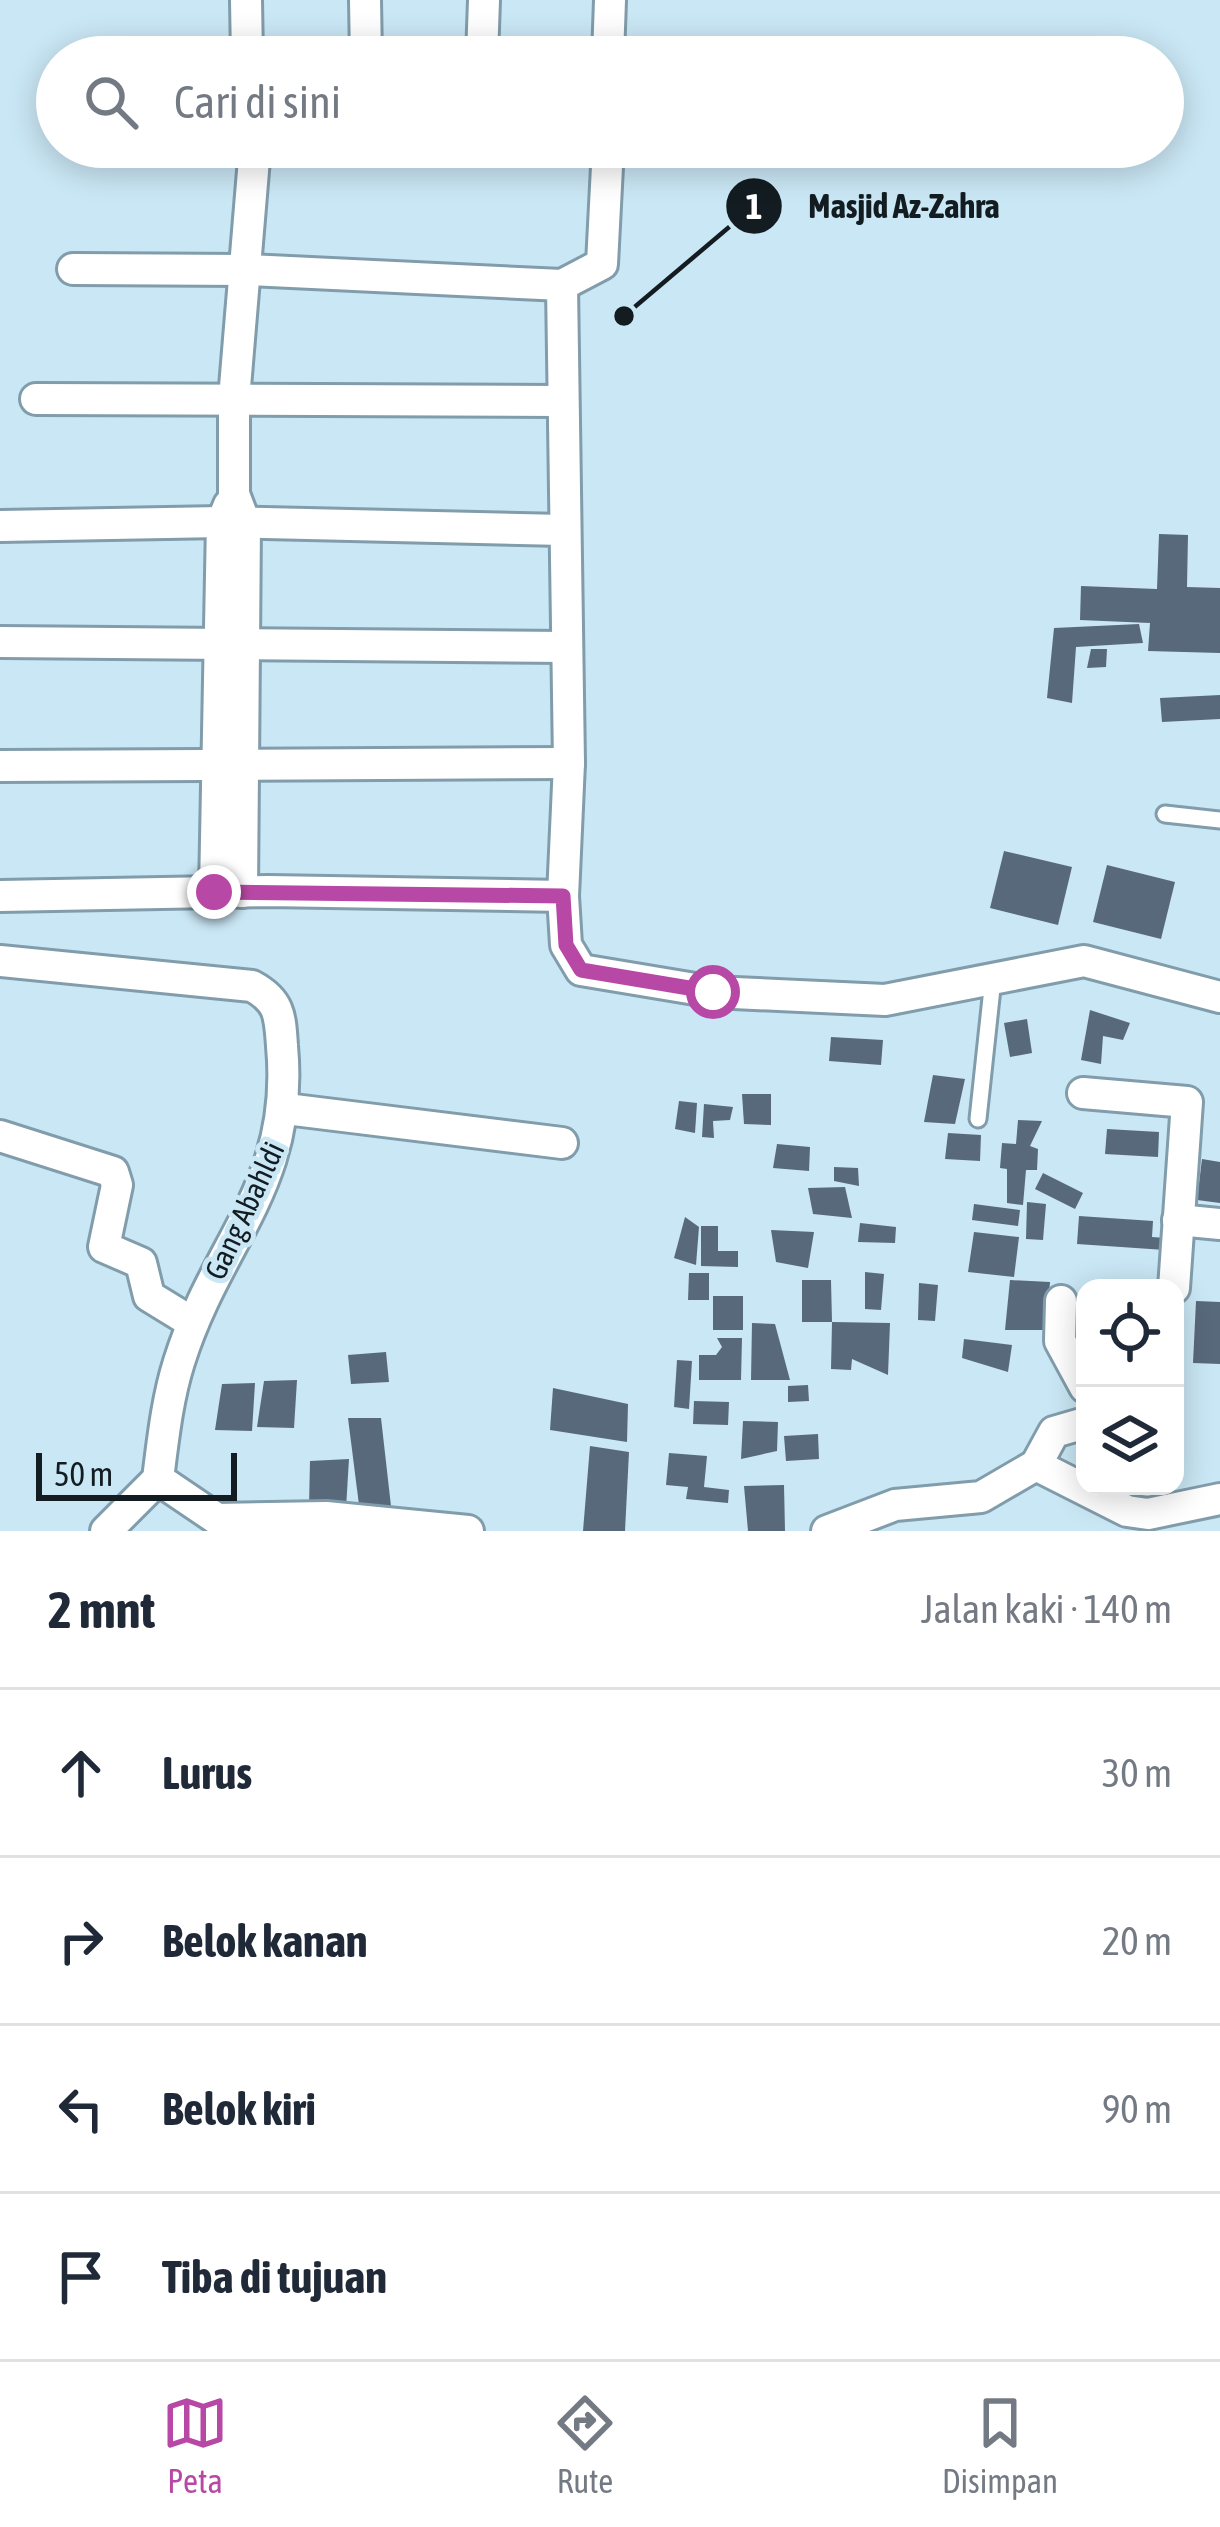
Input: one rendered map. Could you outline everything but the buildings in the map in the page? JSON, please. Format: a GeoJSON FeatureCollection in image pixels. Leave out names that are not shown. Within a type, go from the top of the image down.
{"type":"FeatureCollection","features":[{"type":"Feature","properties":{"kind":"street"},"geometry":{"type":"LineString","coordinates":[[246,0],[247,36]]}},
{"type":"Feature","properties":{"kind":"street"},"geometry":{"type":"LineString","coordinates":[[365,0],[366,36]]}},
{"type":"Feature","properties":{"kind":"street"},"geometry":{"type":"LineString","coordinates":[[483,36],[484,0]]}},
{"type":"Feature","properties":{"kind":"street"},"geometry":{"type":"LineString","coordinates":[[609,36],[610,0]]}},
{"type":"Feature","properties":{"kind":"street"},"geometry":{"type":"LineString","coordinates":[[228,892],[234,399],[254,168]]}},
{"type":"Feature","properties":{"kind":"street"},"geometry":{"type":"LineString","coordinates":[[73,269],[248,270],[562,285],[602,264],[607,168]]}},
{"type":"Feature","properties":{"kind":"street"},"geometry":{"type":"LineString","coordinates":[[562,285],[569,763],[563,896],[566,945],[581,970],[713,992],[885,1000],[1084,961],[1220,997]]}},
{"type":"Feature","properties":{"kind":"street"},"geometry":{"type":"LineString","coordinates":[[36,399],[561,401]]}},
{"type":"Feature","properties":{"kind":"street"},"geometry":{"type":"LineString","coordinates":[[0,526],[234,513],[563,530]]}},
{"type":"Feature","properties":{"kind":"street"},"geometry":{"type":"LineString","coordinates":[[0,642],[566,647]]}},
{"type":"Feature","properties":{"kind":"street"},"geometry":{"type":"LineString","coordinates":[[0,766],[569,763]]}},
{"type":"Feature","properties":{"kind":"street"},"geometry":{"type":"LineString","coordinates":[[0,896],[228,892],[563,896]]}},
{"type":"Feature","properties":{"kind":"street","name":"Gang Abahldi"},"geometry":{"type":"LineString","coordinates":[[0,961],[252,986],[271,996],[279,1010],[286,1109],[259,1192],[178,1363],[158,1479]]}},
{"type":"Feature","properties":{"kind":"street"},"geometry":{"type":"LineString","coordinates":[[1083,1093],[1187,1102],[1175,1279]]}},
{"type":"Feature","properties":{"kind":"street"},"geometry":{"type":"LineString","coordinates":[[286,1109],[562,1143]]}},
{"type":"Feature","properties":{"kind":"street"},"geometry":{"type":"LineString","coordinates":[[0,1136],[113,1172],[117,1185],[104,1246],[141,1263],[149,1296],[194,1323]]}},
{"type":"Feature","properties":{"kind":"street"},"geometry":{"type":"LineString","coordinates":[[1178,1220],[1220,1224]]}},
{"type":"Feature","properties":{"kind":"street"},"geometry":{"type":"LineString","coordinates":[[1061,1301],[1060,1341],[1076,1370]]}},
{"type":"Feature","properties":{"kind":"street"},"geometry":{"type":"LineString","coordinates":[[827,1531],[896,1505],[981,1497],[1036,1465],[1054,1432],[1076,1426]]}},
{"type":"Feature","properties":{"kind":"street"},"geometry":{"type":"LineString","coordinates":[[1036,1465],[1127,1511],[1148,1514],[1220,1499]]}},
{"type":"Feature","properties":{"kind":"street"},"geometry":{"type":"LineString","coordinates":[[106,1531],[136,1494],[158,1479],[217,1519],[326,1517],[468,1531]]}},
{"type":"Feature","properties":{"kind":"lane"},"geometry":{"type":"LineString","coordinates":[[1165,814],[1220,820]]}},
{"type":"Feature","properties":{"kind":"lane"},"geometry":{"type":"LineString","coordinates":[[978,1119],[993,978]]}},
{"type":"Feature","properties":{"kind":"place","name":"Masjid Az-Zahra"},"geometry":{"type":"Point","coordinates":[624,316]}},
{"type":"Feature","properties":{"kind":"route"},"geometry":{"type":"LineString","coordinates":[[214,892],[563,896],[566,945],[581,970],[713,992]]}}]}
